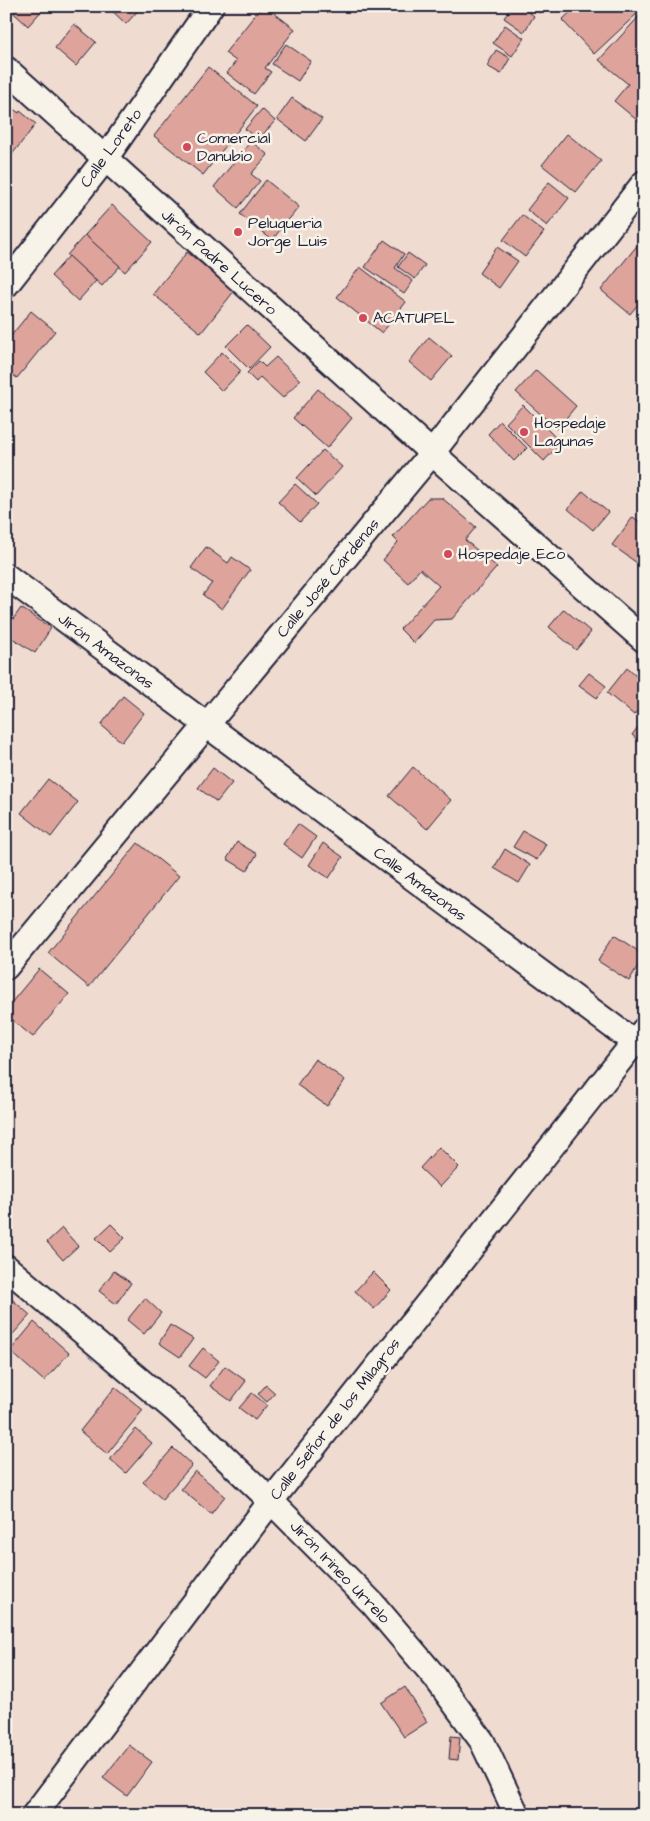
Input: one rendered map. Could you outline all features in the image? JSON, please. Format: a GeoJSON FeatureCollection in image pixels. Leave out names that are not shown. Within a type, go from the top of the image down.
{"type":"FeatureCollection","features":[{"type":"Feature","properties":{"kind":"street","name":"Calle Loreto"},"geometry":{"type":"LineString","coordinates":[[6,285],[105,159],[211,6]]}},
{"type":"Feature","properties":{"kind":"street","name":"Jirón Padre Lucero"},"geometry":{"type":"LineString","coordinates":[[6,70],[432,454],[644,640]]}},
{"type":"Feature","properties":{"kind":"street","name":"Calle José Cárdenas"},"geometry":{"type":"LineString","coordinates":[[6,968],[432,454],[644,183]]}},
{"type":"Feature","properties":{"kind":"street","name":"Jirón Amazonas"},"geometry":{"type":"LineString","coordinates":[[6,576],[206,725]]}},
{"type":"Feature","properties":{"kind":"street","name":"Calle Amazonas"},"geometry":{"type":"LineString","coordinates":[[206,725],[639,1036]]}},
{"type":"Feature","properties":{"kind":"street","name":"Calle Señor de los Milagros"},"geometry":{"type":"LineString","coordinates":[[34,1815],[271,1501],[639,1036]]}},
{"type":"Feature","properties":{"kind":"street","name":"Jirón Irineo Urrelo"},"geometry":{"type":"LineString","coordinates":[[6,1268],[174,1410],[271,1501],[373,1604],[435,1677],[482,1741],[517,1815]]}},
{"type":"Feature","properties":{"kind":"building"},"geometry":{"type":"Polygon","coordinates":[[[6,6],[46,6],[28,26],[6,6]]]}},
{"type":"Feature","properties":{"kind":"building"},"geometry":{"type":"Polygon","coordinates":[[[107,6],[142,6],[126,24],[107,6]]]}},
{"type":"Feature","properties":{"kind":"building"},"geometry":{"type":"Polygon","coordinates":[[[262,6],[265,6],[295,29],[265,68],[271,72],[254,94],[227,73],[236,61],[225,53],[262,6]]]}},
{"type":"Feature","properties":{"kind":"building"},"geometry":{"type":"Polygon","coordinates":[[[512,6],[521,6],[534,16],[524,32],[504,18],[512,6]]]}},
{"type":"Feature","properties":{"kind":"building"},"geometry":{"type":"Polygon","coordinates":[[[532,6],[546,6],[540,13],[532,6]]]}},
{"type":"Feature","properties":{"kind":"building"},"geometry":{"type":"Polygon","coordinates":[[[577,6],[641,6],[643,8],[594,54],[562,20],[577,6]]]}},
{"type":"Feature","properties":{"kind":"building"},"geometry":{"type":"Polygon","coordinates":[[[644,11],[644,126],[614,101],[628,84],[599,60],[644,11]]]}},
{"type":"Feature","properties":{"kind":"building"},"geometry":{"type":"Polygon","coordinates":[[[74,24],[96,42],[76,66],[55,48],[74,24]]]}},
{"type":"Feature","properties":{"kind":"building"},"geometry":{"type":"Polygon","coordinates":[[[505,25],[524,38],[512,56],[493,43],[505,25]]]}},
{"type":"Feature","properties":{"kind":"building"},"geometry":{"type":"Polygon","coordinates":[[[286,44],[311,61],[298,81],[272,64],[286,44]]]}},
{"type":"Feature","properties":{"kind":"building"},"geometry":{"type":"Polygon","coordinates":[[[496,50],[510,58],[501,74],[487,66],[496,50]]]}},
{"type":"Feature","properties":{"kind":"building"},"geometry":{"type":"Polygon","coordinates":[[[208,67],[257,106],[203,175],[154,136],[208,67]]]}},
{"type":"Feature","properties":{"kind":"building"},"geometry":{"type":"Polygon","coordinates":[[[292,98],[322,119],[306,141],[277,119],[292,98]]]}},
{"type":"Feature","properties":{"kind":"building"},"geometry":{"type":"Polygon","coordinates":[[[6,104],[19,113],[20,111],[36,124],[6,162],[6,104]]]}},
{"type":"Feature","properties":{"kind":"building"},"geometry":{"type":"Polygon","coordinates":[[[262,109],[275,121],[258,140],[245,129],[262,109]]]}},
{"type":"Feature","properties":{"kind":"building"},"geometry":{"type":"Polygon","coordinates":[[[567,134],[601,161],[576,192],[542,165],[567,134]]]}},
{"type":"Feature","properties":{"kind":"building"},"geometry":{"type":"Polygon","coordinates":[[[251,141],[268,155],[251,174],[260,181],[238,208],[214,187],[251,141]]]}},
{"type":"Feature","properties":{"kind":"building"},"geometry":{"type":"Polygon","coordinates":[[[266,180],[299,207],[272,240],[240,214],[266,180]]]}},
{"type":"Feature","properties":{"kind":"building"},"geometry":{"type":"Polygon","coordinates":[[[549,182],[569,198],[547,226],[527,210],[549,182]]]}},
{"type":"Feature","properties":{"kind":"building"},"geometry":{"type":"Polygon","coordinates":[[[112,205],[152,242],[125,272],[85,235],[112,205]]]}},
{"type":"Feature","properties":{"kind":"building"},"geometry":{"type":"Polygon","coordinates":[[[522,215],[544,232],[525,257],[503,240],[522,215]]]}},
{"type":"Feature","properties":{"kind":"building"},"geometry":{"type":"Polygon","coordinates":[[[85,235],[120,266],[102,286],[67,255],[85,235]]]}},
{"type":"Feature","properties":{"kind":"building"},"geometry":{"type":"Polygon","coordinates":[[[644,237],[644,297],[630,314],[601,290],[644,237]]]}},
{"type":"Feature","properties":{"kind":"building"},"geometry":{"type":"Polygon","coordinates":[[[384,240],[404,254],[395,268],[413,281],[404,294],[365,267],[384,240]]]}},
{"type":"Feature","properties":{"kind":"building"},"geometry":{"type":"Polygon","coordinates":[[[497,247],[518,261],[499,288],[479,273],[497,247]]]}},
{"type":"Feature","properties":{"kind":"building"},"geometry":{"type":"Polygon","coordinates":[[[187,252],[235,290],[201,333],[153,294],[187,252]]]}},
{"type":"Feature","properties":{"kind":"building"},"geometry":{"type":"Polygon","coordinates":[[[408,253],[425,265],[415,279],[398,267],[408,253]]]}},
{"type":"Feature","properties":{"kind":"building"},"geometry":{"type":"Polygon","coordinates":[[[69,256],[96,281],[78,301],[51,276],[69,256]]]}},
{"type":"Feature","properties":{"kind":"building"},"geometry":{"type":"Polygon","coordinates":[[[360,267],[406,302],[382,333],[337,297],[360,267]]]}},
{"type":"Feature","properties":{"kind":"building"},"geometry":{"type":"Polygon","coordinates":[[[31,311],[55,331],[17,378],[6,370],[6,342],[31,311]]]}},
{"type":"Feature","properties":{"kind":"building"},"geometry":{"type":"Polygon","coordinates":[[[247,325],[270,347],[249,369],[226,346],[247,325]]]}},
{"type":"Feature","properties":{"kind":"building"},"geometry":{"type":"Polygon","coordinates":[[[429,337],[452,356],[431,381],[409,362],[429,337]]]}},
{"type":"Feature","properties":{"kind":"building"},"geometry":{"type":"Polygon","coordinates":[[[222,352],[241,371],[222,391],[203,372],[222,352]]]}},
{"type":"Feature","properties":{"kind":"building"},"geometry":{"type":"Polygon","coordinates":[[[276,357],[300,380],[283,398],[260,377],[256,382],[247,373],[259,361],[265,367],[276,357]]]}},
{"type":"Feature","properties":{"kind":"building"},"geometry":{"type":"Polygon","coordinates":[[[536,370],[576,406],[557,429],[516,392],[536,370]]]}},
{"type":"Feature","properties":{"kind":"building"},"geometry":{"type":"Polygon","coordinates":[[[318,389],[352,418],[327,448],[293,418],[318,389]]]}},
{"type":"Feature","properties":{"kind":"building"},"geometry":{"type":"Polygon","coordinates":[[[523,405],[561,443],[544,461],[506,423],[523,405]]]}},
{"type":"Feature","properties":{"kind":"building"},"geometry":{"type":"Polygon","coordinates":[[[500,421],[527,448],[514,461],[488,434],[500,421]]]}},
{"type":"Feature","properties":{"kind":"building"},"geometry":{"type":"Polygon","coordinates":[[[323,450],[342,467],[316,496],[297,478],[323,450]]]}},
{"type":"Feature","properties":{"kind":"building"},"geometry":{"type":"Polygon","coordinates":[[[295,484],[317,504],[300,522],[278,502],[295,484]]]}},
{"type":"Feature","properties":{"kind":"building"},"geometry":{"type":"Polygon","coordinates":[[[583,491],[608,512],[593,530],[568,509],[583,491]]]}},
{"type":"Feature","properties":{"kind":"building"},"geometry":{"type":"Polygon","coordinates":[[[428,498],[442,498],[476,527],[465,540],[497,567],[452,619],[434,620],[414,643],[400,629],[439,586],[420,569],[408,583],[383,560],[398,542],[393,537],[428,498]]]}},
{"type":"Feature","properties":{"kind":"building"},"geometry":{"type":"Polygon","coordinates":[[[633,517],[644,525],[644,554],[637,563],[612,545],[633,517]]]}},
{"type":"Feature","properties":{"kind":"building"},"geometry":{"type":"Polygon","coordinates":[[[206,547],[228,563],[232,557],[250,570],[222,609],[203,595],[212,583],[191,568],[206,547]]]}},
{"type":"Feature","properties":{"kind":"building"},"geometry":{"type":"Polygon","coordinates":[[[21,608],[51,628],[35,653],[6,634],[6,629],[21,608]]]}},
{"type":"Feature","properties":{"kind":"building"},"geometry":{"type":"Polygon","coordinates":[[[564,609],[591,632],[576,650],[549,627],[564,609]]]}},
{"type":"Feature","properties":{"kind":"building"},"geometry":{"type":"Polygon","coordinates":[[[627,668],[644,683],[644,702],[634,715],[607,693],[627,668]]]}},
{"type":"Feature","properties":{"kind":"building"},"geometry":{"type":"Polygon","coordinates":[[[589,673],[606,686],[597,698],[579,685],[589,673]]]}},
{"type":"Feature","properties":{"kind":"building"},"geometry":{"type":"Polygon","coordinates":[[[123,696],[144,713],[122,742],[101,725],[123,696]]]}},
{"type":"Feature","properties":{"kind":"building"},"geometry":{"type":"Polygon","coordinates":[[[644,721],[644,744],[632,735],[644,721]]]}},
{"type":"Feature","properties":{"kind":"building"},"geometry":{"type":"Polygon","coordinates":[[[413,767],[451,800],[427,829],[389,796],[413,767]]]}},
{"type":"Feature","properties":{"kind":"building"},"geometry":{"type":"Polygon","coordinates":[[[213,768],[232,783],[217,802],[198,788],[213,768]]]}},
{"type":"Feature","properties":{"kind":"building"},"geometry":{"type":"Polygon","coordinates":[[[48,779],[78,802],[51,837],[21,813],[48,779]]]}},
{"type":"Feature","properties":{"kind":"building"},"geometry":{"type":"Polygon","coordinates":[[[298,824],[316,837],[302,858],[283,844],[298,824]]]}},
{"type":"Feature","properties":{"kind":"building"},"geometry":{"type":"Polygon","coordinates":[[[523,831],[546,844],[537,860],[513,847],[523,831]]]}},
{"type":"Feature","properties":{"kind":"building"},"geometry":{"type":"Polygon","coordinates":[[[237,842],[257,854],[247,871],[227,859],[237,842]]]}},
{"type":"Feature","properties":{"kind":"building"},"geometry":{"type":"Polygon","coordinates":[[[138,843],[179,876],[89,987],[48,953],[138,843]]]}},
{"type":"Feature","properties":{"kind":"building"},"geometry":{"type":"Polygon","coordinates":[[[323,843],[343,857],[329,878],[309,865],[323,843]]]}},
{"type":"Feature","properties":{"kind":"building"},"geometry":{"type":"Polygon","coordinates":[[[505,849],[530,865],[519,883],[494,868],[505,849]]]}},
{"type":"Feature","properties":{"kind":"building"},"geometry":{"type":"Polygon","coordinates":[[[614,935],[644,955],[629,981],[598,961],[614,935]]]}},
{"type":"Feature","properties":{"kind":"building"},"geometry":{"type":"Polygon","coordinates":[[[39,969],[69,994],[33,1037],[6,1015],[6,1009],[39,969]]]}},
{"type":"Feature","properties":{"kind":"building"},"geometry":{"type":"Polygon","coordinates":[[[315,1059],[345,1080],[327,1106],[297,1085],[315,1059]]]}},
{"type":"Feature","properties":{"kind":"building"},"geometry":{"type":"Polygon","coordinates":[[[439,1147],[459,1167],[440,1187],[420,1168],[439,1147]]]}},
{"type":"Feature","properties":{"kind":"building"},"geometry":{"type":"Polygon","coordinates":[[[111,1224],[125,1238],[110,1252],[96,1238],[111,1224]]]}},
{"type":"Feature","properties":{"kind":"building"},"geometry":{"type":"Polygon","coordinates":[[[62,1228],[78,1246],[63,1260],[47,1242],[62,1228]]]}},
{"type":"Feature","properties":{"kind":"building"},"geometry":{"type":"Polygon","coordinates":[[[114,1271],[131,1283],[116,1304],[99,1291],[114,1271]]]}},
{"type":"Feature","properties":{"kind":"building"},"geometry":{"type":"Polygon","coordinates":[[[373,1272],[391,1290],[374,1309],[355,1291],[373,1272]]]}},
{"type":"Feature","properties":{"kind":"building"},"geometry":{"type":"Polygon","coordinates":[[[6,1294],[30,1315],[6,1342],[6,1294]]]}},
{"type":"Feature","properties":{"kind":"building"},"geometry":{"type":"Polygon","coordinates":[[[145,1298],[161,1313],[144,1334],[127,1320],[145,1298]]]}},
{"type":"Feature","properties":{"kind":"building"},"geometry":{"type":"Polygon","coordinates":[[[34,1322],[69,1353],[44,1381],[10,1351],[34,1322]]]}},
{"type":"Feature","properties":{"kind":"building"},"geometry":{"type":"Polygon","coordinates":[[[170,1325],[193,1339],[180,1357],[159,1343],[170,1325]]]}},
{"type":"Feature","properties":{"kind":"building"},"geometry":{"type":"Polygon","coordinates":[[[203,1348],[219,1361],[205,1378],[189,1366],[203,1348]]]}},
{"type":"Feature","properties":{"kind":"building"},"geometry":{"type":"Polygon","coordinates":[[[225,1366],[246,1381],[231,1401],[210,1386],[225,1366]]]}},
{"type":"Feature","properties":{"kind":"building"},"geometry":{"type":"Polygon","coordinates":[[[266,1385],[275,1393],[267,1402],[258,1394],[266,1385]]]}},
{"type":"Feature","properties":{"kind":"building"},"geometry":{"type":"Polygon","coordinates":[[[115,1387],[143,1410],[107,1454],[80,1431],[115,1387]]]}},
{"type":"Feature","properties":{"kind":"building"},"geometry":{"type":"Polygon","coordinates":[[[252,1393],[267,1405],[255,1420],[239,1408],[252,1393]]]}},
{"type":"Feature","properties":{"kind":"building"},"geometry":{"type":"Polygon","coordinates":[[[136,1429],[152,1443],[126,1473],[110,1459],[136,1429]]]}},
{"type":"Feature","properties":{"kind":"building"},"geometry":{"type":"Polygon","coordinates":[[[173,1448],[192,1465],[162,1499],[143,1482],[173,1448]]]}},
{"type":"Feature","properties":{"kind":"building"},"geometry":{"type":"Polygon","coordinates":[[[195,1471],[225,1496],[211,1514],[181,1489],[195,1471]]]}},
{"type":"Feature","properties":{"kind":"building"},"geometry":{"type":"Polygon","coordinates":[[[405,1687],[427,1722],[404,1737],[381,1703],[405,1687]]]}},
{"type":"Feature","properties":{"kind":"building"},"geometry":{"type":"Polygon","coordinates":[[[451,1736],[460,1737],[458,1760],[449,1759],[451,1736]]]}},
{"type":"Feature","properties":{"kind":"building"},"geometry":{"type":"Polygon","coordinates":[[[129,1745],[152,1762],[127,1796],[103,1778],[129,1745]]]}},
{"type":"Feature","properties":{"kind":"place","name":"Comercial Danubio"},"geometry":{"type":"Point","coordinates":[187,147]}},
{"type":"Feature","properties":{"kind":"place","name":"Peluqueria Jorge Luis"},"geometry":{"type":"Point","coordinates":[238,232]}},
{"type":"Feature","properties":{"kind":"place","name":"ACATUPEL"},"geometry":{"type":"Point","coordinates":[363,318]}},
{"type":"Feature","properties":{"kind":"place","name":"Hospedaje Lagunas"},"geometry":{"type":"Point","coordinates":[524,432]}},
{"type":"Feature","properties":{"kind":"place","name":"Hospedaje Eco"},"geometry":{"type":"Point","coordinates":[448,554]}}]}
